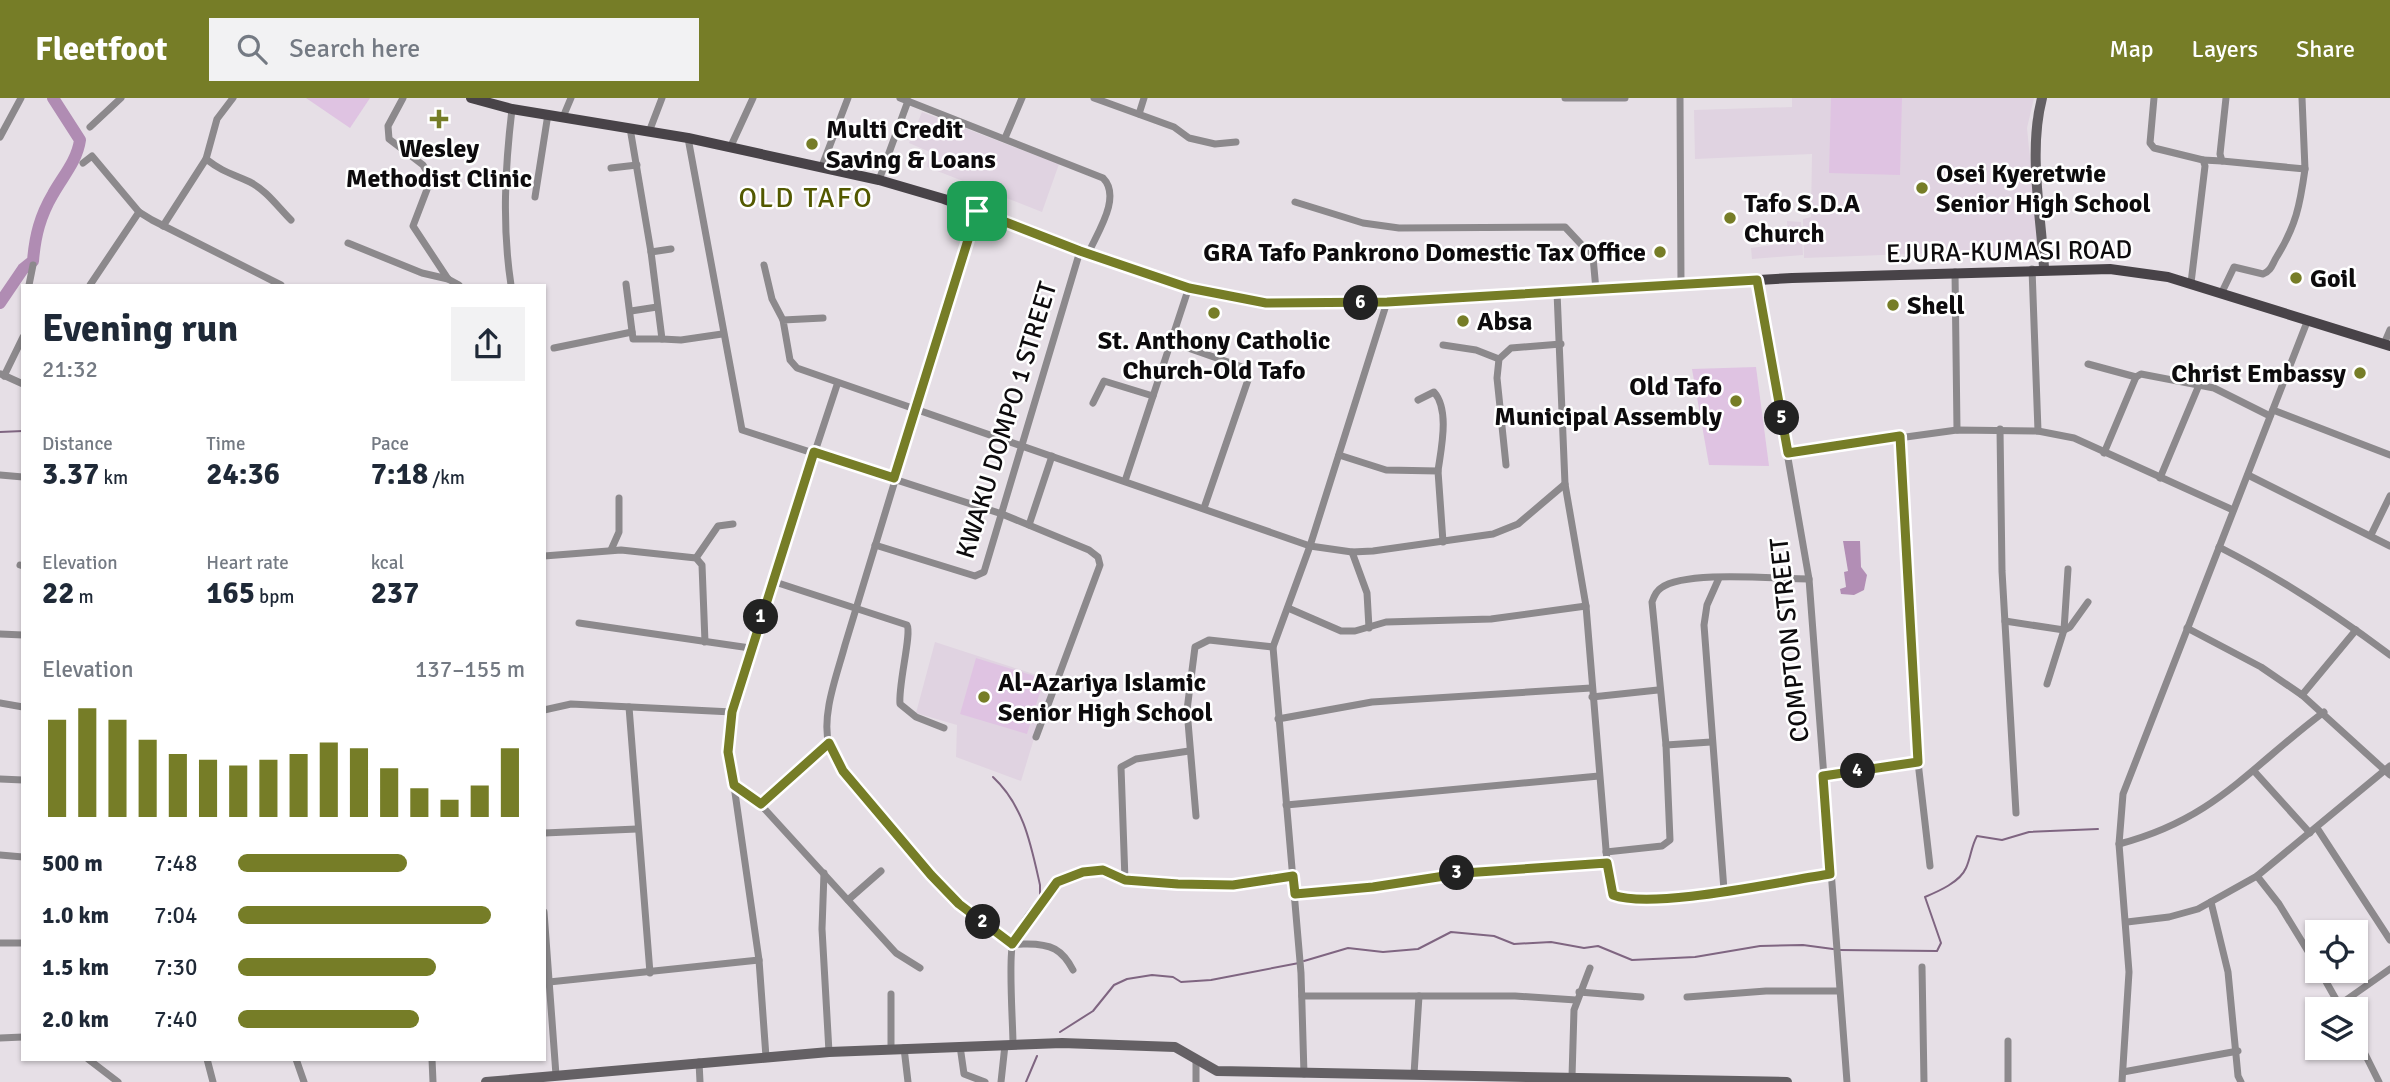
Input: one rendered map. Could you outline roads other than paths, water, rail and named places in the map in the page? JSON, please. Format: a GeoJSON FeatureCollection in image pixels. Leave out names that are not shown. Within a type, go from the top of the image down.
{"type":"FeatureCollection","features":[{"type":"Feature","properties":{"kind":"main road","name":"EJURA-KUMASI ROAD"},"geometry":{"type":"LineString","coordinates":[[476,99],[512,109],[688,138],[879,180],[977,211],[1084,253],[1189,288],[1266,303],[1387,302],[1757,280],[2044,268],[2134,271],[2222,292],[2307,322],[2387,345]]}},
{"type":"Feature","properties":{"kind":"street"},"geometry":{"type":"LineString","coordinates":[[0,137],[21,98]]}},
{"type":"Feature","properties":{"kind":"street"},"geometry":{"type":"LineString","coordinates":[[90,127],[121,98]]}},
{"type":"Feature","properties":{"kind":"street"},"geometry":{"type":"LineString","coordinates":[[163,226],[206,159],[217,119],[233,98]]}},
{"type":"Feature","properties":{"kind":"street"},"geometry":{"type":"LineString","coordinates":[[403,98],[388,126],[389,139],[428,170],[430,186],[412,226],[448,279]]}},
{"type":"Feature","properties":{"kind":"street"},"geometry":{"type":"LineString","coordinates":[[563,117],[571,98]]}},
{"type":"Feature","properties":{"kind":"street"},"geometry":{"type":"LineString","coordinates":[[649,132],[662,98]]}},
{"type":"Feature","properties":{"kind":"street"},"geometry":{"type":"LineString","coordinates":[[730,148],[753,98]]}},
{"type":"Feature","properties":{"kind":"street"},"geometry":{"type":"LineString","coordinates":[[822,166],[848,98]]}},
{"type":"Feature","properties":{"kind":"street"},"geometry":{"type":"LineString","coordinates":[[879,180],[904,99],[1005,138],[1022,98]]}},
{"type":"Feature","properties":{"kind":"street"},"geometry":{"type":"LineString","coordinates":[[1094,98],[1174,127],[1195,140],[1215,144],[1236,142]]}},
{"type":"Feature","properties":{"kind":"street"},"geometry":{"type":"LineString","coordinates":[[1139,114],[1144,98]]}},
{"type":"Feature","properties":{"kind":"street"},"geometry":{"type":"LineString","coordinates":[[1565,98],[1625,98]]}},
{"type":"Feature","properties":{"kind":"street"},"geometry":{"type":"LineString","coordinates":[[1680,98],[1681,284]]}},
{"type":"Feature","properties":{"kind":"street"},"geometry":{"type":"LineString","coordinates":[[2042,98],[2036,127],[2044,268]]}},
{"type":"Feature","properties":{"kind":"street"},"geometry":{"type":"LineString","coordinates":[[2154,98],[2150,139],[2154,148],[2203,160],[2305,169]]}},
{"type":"Feature","properties":{"kind":"street"},"geometry":{"type":"LineString","coordinates":[[2222,161],[2220,154],[2226,98]]}},
{"type":"Feature","properties":{"kind":"street"},"geometry":{"type":"LineString","coordinates":[[2222,292],[2234,267],[2263,274],[2271,269],[2289,239],[2297,219],[2305,169],[2302,98]]}},
{"type":"Feature","properties":{"kind":"street"},"geometry":{"type":"LineString","coordinates":[[511,284],[506,256],[505,176],[512,109]]}},
{"type":"Feature","properties":{"kind":"street"},"geometry":{"type":"LineString","coordinates":[[535,197],[548,114]]}},
{"type":"Feature","properties":{"kind":"street"},"geometry":{"type":"LineString","coordinates":[[630,127],[651,252],[662,339]]}},
{"type":"Feature","properties":{"kind":"street"},"geometry":{"type":"LineString","coordinates":[[688,138],[722,334],[742,430],[1002,514],[1089,550],[1098,557],[1100,565],[1036,737]]}},
{"type":"Feature","properties":{"kind":"street","name":"KWAKU DOMPO 1 STREET"},"geometry":{"type":"LineString","coordinates":[[875,545],[979,576],[984,572],[1020,446],[1084,253],[1111,198],[1108,183],[1099,176],[1005,138]]}},
{"type":"Feature","properties":{"kind":"street"},"geometry":{"type":"LineString","coordinates":[[83,163],[92,156],[139,212],[279,284]]}},
{"type":"Feature","properties":{"kind":"street"},"geometry":{"type":"LineString","coordinates":[[206,159],[228,176],[251,183],[264,191],[291,220]]}},
{"type":"Feature","properties":{"kind":"street"},"geometry":{"type":"LineString","coordinates":[[2191,283],[2206,166],[2203,160]]}},
{"type":"Feature","properties":{"kind":"street"},"geometry":{"type":"LineString","coordinates":[[611,168],[636,165]]}},
{"type":"Feature","properties":{"kind":"street"},"geometry":{"type":"LineString","coordinates":[[1295,202],[1363,223],[1399,228],[1565,227],[1592,257],[1596,290]]}},
{"type":"Feature","properties":{"kind":"street"},"geometry":{"type":"LineString","coordinates":[[977,211],[894,478],[833,691],[829,743],[843,771],[959,904],[1012,944],[1056,947],[1064,953],[1073,970]]}},
{"type":"Feature","properties":{"kind":"street"},"geometry":{"type":"LineString","coordinates":[[92,283],[139,212]]}},
{"type":"Feature","properties":{"kind":"street"},"geometry":{"type":"LineString","coordinates":[[348,243],[457,284]]}},
{"type":"Feature","properties":{"kind":"street"},"geometry":{"type":"LineString","coordinates":[[651,252],[671,249]]}},
{"type":"Feature","properties":{"kind":"street"},"geometry":{"type":"LineString","coordinates":[[29,284],[33,265]]}},
{"type":"Feature","properties":{"kind":"street"},"geometry":{"type":"LineString","coordinates":[[764,265],[772,299],[783,320],[794,367],[837,385],[1310,546],[1352,552],[1443,542],[1509,530],[1565,484]]}},
{"type":"Feature","properties":{"kind":"street"},"geometry":{"type":"LineString","coordinates":[[2032,269],[2038,431]]}},
{"type":"Feature","properties":{"kind":"street"},"geometry":{"type":"LineString","coordinates":[[1955,272],[1957,430]]}},
{"type":"Feature","properties":{"kind":"street","name":"COMPTON STREET"},"geometry":{"type":"LineString","coordinates":[[1757,280],[1809,579],[1847,1082]]}},
{"type":"Feature","properties":{"kind":"street"},"geometry":{"type":"LineString","coordinates":[[626,284],[632,332],[636,341],[722,334]]}},
{"type":"Feature","properties":{"kind":"street"},"geometry":{"type":"LineString","coordinates":[[1125,481],[1189,288]]}},
{"type":"Feature","properties":{"kind":"street"},"geometry":{"type":"LineString","coordinates":[[1557,292],[1565,484],[1586,606],[1598,776],[1613,895],[1624,899],[1663,898],[1830,874]]}},
{"type":"Feature","properties":{"kind":"street"},"geometry":{"type":"LineString","coordinates":[[1304,1074],[1300,951],[1273,647],[1310,546],[1387,302]]}},
{"type":"Feature","properties":{"kind":"street"},"geometry":{"type":"LineString","coordinates":[[631,311],[657,307]]}},
{"type":"Feature","properties":{"kind":"street"},"geometry":{"type":"LineString","coordinates":[[783,320],[823,318]]}},
{"type":"Feature","properties":{"kind":"street"},"geometry":{"type":"LineString","coordinates":[[2122,1082],[2129,972],[2119,844],[2129,774],[2307,322]]}},
{"type":"Feature","properties":{"kind":"street"},"geometry":{"type":"LineString","coordinates":[[2387,345],[2390,330]]}},
{"type":"Feature","properties":{"kind":"street"},"geometry":{"type":"LineString","coordinates":[[554,348],[632,332]]}},
{"type":"Feature","properties":{"kind":"street"},"geometry":{"type":"LineString","coordinates":[[21,341],[2,375],[21,383]]}},
{"type":"Feature","properties":{"kind":"street"},"geometry":{"type":"LineString","coordinates":[[1171,342],[1245,368],[1249,377],[1204,508]]}},
{"type":"Feature","properties":{"kind":"street"},"geometry":{"type":"LineString","coordinates":[[1506,465],[1497,378],[1499,359],[1511,348],[1561,344]]}},
{"type":"Feature","properties":{"kind":"street"},"geometry":{"type":"LineString","coordinates":[[1443,345],[1476,350],[1499,359]]}},
{"type":"Feature","properties":{"kind":"street"},"geometry":{"type":"LineString","coordinates":[[2088,364],[2136,377],[2147,375],[2231,394],[2272,413],[2390,455]]}},
{"type":"Feature","properties":{"kind":"street"},"geometry":{"type":"LineString","coordinates":[[2104,453],[2136,377]]}},
{"type":"Feature","properties":{"kind":"street"},"geometry":{"type":"LineString","coordinates":[[1093,403],[1104,381],[1153,396]]}},
{"type":"Feature","properties":{"kind":"street"},"geometry":{"type":"LineString","coordinates":[[766,1057],[759,960],[728,752],[732,712],[750,648],[837,385]]}},
{"type":"Feature","properties":{"kind":"street"},"geometry":{"type":"LineString","coordinates":[[2160,478],[2199,386]]}},
{"type":"Feature","properties":{"kind":"street"},"geometry":{"type":"LineString","coordinates":[[1418,400],[1434,392],[1440,402],[1442,422],[1438,471],[1443,542]]}},
{"type":"Feature","properties":{"kind":"street"},"geometry":{"type":"LineString","coordinates":[[2000,429],[2005,621],[2017,813]]}},
{"type":"Feature","properties":{"kind":"street"},"geometry":{"type":"LineString","coordinates":[[1788,453],[1957,430],[2038,431],[2074,438],[2233,510]]}},
{"type":"Feature","properties":{"kind":"street"},"geometry":{"type":"LineString","coordinates":[[1900,436],[1918,762],[1930,866]]}},
{"type":"Feature","properties":{"kind":"street"},"geometry":{"type":"LineString","coordinates":[[1339,455],[1386,470],[1438,471]]}},
{"type":"Feature","properties":{"kind":"street"},"geometry":{"type":"LineString","coordinates":[[1029,525],[1052,456]]}},
{"type":"Feature","properties":{"kind":"street"},"geometry":{"type":"LineString","coordinates":[[0,475],[21,477]]}},
{"type":"Feature","properties":{"kind":"street"},"geometry":{"type":"LineString","coordinates":[[2248,475],[2390,546]]}},
{"type":"Feature","properties":{"kind":"street"},"geometry":{"type":"LineString","coordinates":[[2371,535],[2390,496]]}},
{"type":"Feature","properties":{"kind":"street"},"geometry":{"type":"LineString","coordinates":[[611,550],[619,532],[619,498]]}},
{"type":"Feature","properties":{"kind":"street"},"geometry":{"type":"LineString","coordinates":[[696,558],[718,526],[733,524]]}},
{"type":"Feature","properties":{"kind":"street"},"geometry":{"type":"LineString","coordinates":[[2219,547],[2271,573],[2390,655]]}},
{"type":"Feature","properties":{"kind":"street"},"geometry":{"type":"LineString","coordinates":[[546,556],[611,550],[696,558],[702,565],[705,642]]}},
{"type":"Feature","properties":{"kind":"street"},"geometry":{"type":"LineString","coordinates":[[1352,552],[1367,593],[1369,628]]}},
{"type":"Feature","properties":{"kind":"street"},"geometry":{"type":"LineString","coordinates":[[2047,684],[2064,630],[2068,569]]}},
{"type":"Feature","properties":{"kind":"street"},"geometry":{"type":"LineString","coordinates":[[1606,852],[1662,846],[1670,840],[1666,745],[1658,690],[1652,602],[1656,592],[1663,586],[1681,581],[1719,578],[1809,579]]}},
{"type":"Feature","properties":{"kind":"street"},"geometry":{"type":"LineString","coordinates":[[1719,578],[1707,605],[1704,625],[1724,890]]}},
{"type":"Feature","properties":{"kind":"street"},"geometry":{"type":"LineString","coordinates":[[772,581],[909,627],[899,677],[900,704],[916,717],[944,728]]}},
{"type":"Feature","properties":{"kind":"street"},"geometry":{"type":"LineString","coordinates":[[2064,630],[2088,602]]}},
{"type":"Feature","properties":{"kind":"street"},"geometry":{"type":"LineString","coordinates":[[1288,608],[1341,631],[1369,628],[1386,622],[1491,619],[1586,606]]}},
{"type":"Feature","properties":{"kind":"street"},"geometry":{"type":"LineString","coordinates":[[2005,621],[2064,630]]}},
{"type":"Feature","properties":{"kind":"street"},"geometry":{"type":"LineString","coordinates":[[579,623],[750,648]]}},
{"type":"Feature","properties":{"kind":"street"},"geometry":{"type":"LineString","coordinates":[[2127,922],[2169,918],[2198,909],[2257,876],[2389,770],[2302,695],[2261,667],[2188,628]]}},
{"type":"Feature","properties":{"kind":"street"},"geometry":{"type":"LineString","coordinates":[[2302,695],[2356,630]]}},
{"type":"Feature","properties":{"kind":"street"},"geometry":{"type":"LineString","coordinates":[[0,634],[21,635]]}},
{"type":"Feature","properties":{"kind":"street"},"geometry":{"type":"LineString","coordinates":[[1196,816],[1187,710],[1195,647],[1209,640],[1273,647]]}},
{"type":"Feature","properties":{"kind":"street"},"geometry":{"type":"LineString","coordinates":[[1278,719],[1373,702],[1658,690]]}},
{"type":"Feature","properties":{"kind":"street"},"geometry":{"type":"LineString","coordinates":[[0,703],[21,706]]}},
{"type":"Feature","properties":{"kind":"street"},"geometry":{"type":"LineString","coordinates":[[546,710],[570,704],[732,712]]}},
{"type":"Feature","properties":{"kind":"street"},"geometry":{"type":"LineString","coordinates":[[629,707],[650,972]]}},
{"type":"Feature","properties":{"kind":"street"},"geometry":{"type":"LineString","coordinates":[[2119,844],[2160,833],[2209,807],[2324,712]]}},
{"type":"Feature","properties":{"kind":"street"},"geometry":{"type":"LineString","coordinates":[[1666,745],[1711,742]]}},
{"type":"Feature","properties":{"kind":"street"},"geometry":{"type":"LineString","coordinates":[[761,804],[829,743]]}},
{"type":"Feature","properties":{"kind":"street"},"geometry":{"type":"LineString","coordinates":[[1125,880],[1121,766],[1136,759],[1189,751]]}},
{"type":"Feature","properties":{"kind":"street"},"geometry":{"type":"LineString","coordinates":[[1823,776],[1918,762]]}},
{"type":"Feature","properties":{"kind":"street"},"geometry":{"type":"LineString","coordinates":[[2254,771],[2310,833]]}},
{"type":"Feature","properties":{"kind":"street"},"geometry":{"type":"LineString","coordinates":[[1286,805],[1598,776]]}},
{"type":"Feature","properties":{"kind":"street"},"geometry":{"type":"LineString","coordinates":[[0,779],[21,779]]}},
{"type":"Feature","properties":{"kind":"street"},"geometry":{"type":"LineString","coordinates":[[734,785],[761,804],[896,953],[920,968]]}},
{"type":"Feature","properties":{"kind":"street"},"geometry":{"type":"LineString","coordinates":[[2318,828],[2390,940]]}},
{"type":"Feature","properties":{"kind":"street"},"geometry":{"type":"LineString","coordinates":[[546,833],[637,829]]}},
{"type":"Feature","properties":{"kind":"street"},"geometry":{"type":"LineString","coordinates":[[0,855],[21,857]]}},
{"type":"Feature","properties":{"kind":"street"},"geometry":{"type":"LineString","coordinates":[[1295,894],[1373,887],[1464,873],[1607,863]]}},
{"type":"Feature","properties":{"kind":"street"},"geometry":{"type":"LineString","coordinates":[[1001,1082],[1009,1044],[1012,944],[1043,898],[1063,879],[1098,870],[1112,872],[1125,880],[1233,885],[1293,876]]}},
{"type":"Feature","properties":{"kind":"street"},"geometry":{"type":"LineString","coordinates":[[848,900],[881,871]]}},
{"type":"Feature","properties":{"kind":"street"},"geometry":{"type":"LineString","coordinates":[[824,873],[821,929],[829,1052]]}},
{"type":"Feature","properties":{"kind":"street"},"geometry":{"type":"LineString","coordinates":[[2257,876],[2279,904],[2305,946]]}},
{"type":"Feature","properties":{"kind":"street"},"geometry":{"type":"LineString","coordinates":[[2211,902],[2222,940],[2238,1051],[2238,1080]]}},
{"type":"Feature","properties":{"kind":"street"},"geometry":{"type":"LineString","coordinates":[[546,940],[556,1074]]}},
{"type":"Feature","properties":{"kind":"street"},"geometry":{"type":"LineString","coordinates":[[0,943],[21,943]]}},
{"type":"Feature","properties":{"kind":"street"},"geometry":{"type":"LineString","coordinates":[[549,982],[759,960]]}},
{"type":"Feature","properties":{"kind":"street"},"geometry":{"type":"LineString","coordinates":[[1922,967],[1924,1082]]}},
{"type":"Feature","properties":{"kind":"street"},"geometry":{"type":"LineString","coordinates":[[1572,1077],[1578,996],[1590,968]]}},
{"type":"Feature","properties":{"kind":"street"},"geometry":{"type":"LineString","coordinates":[[2353,997],[2390,969]]}},
{"type":"Feature","properties":{"kind":"street"},"geometry":{"type":"LineString","coordinates":[[1686,997],[1766,991],[1839,990]]}},
{"type":"Feature","properties":{"kind":"street"},"geometry":{"type":"LineString","coordinates":[[891,994],[891,1048]]}},
{"type":"Feature","properties":{"kind":"street"},"geometry":{"type":"LineString","coordinates":[[1302,996],[1641,998]]}},
{"type":"Feature","properties":{"kind":"street"},"geometry":{"type":"LineString","coordinates":[[1414,1074],[1419,996]]}},
{"type":"Feature","properties":{"kind":"street"},"geometry":{"type":"LineString","coordinates":[[0,1038],[21,1037]]}},
{"type":"Feature","properties":{"kind":"street"},"geometry":{"type":"LineString","coordinates":[[2008,1041],[2008,1082]]}},
{"type":"Feature","properties":{"kind":"street"},"geometry":{"type":"LineString","coordinates":[[486,1082],[829,1052],[1009,1044],[1157,1044],[1175,1047],[1217,1071],[1284,1078],[1304,1074],[1414,1074],[1434,1079],[1516,1080],[1572,1077],[1595,1080],[1787,1082]]}},
{"type":"Feature","properties":{"kind":"street"},"geometry":{"type":"LineString","coordinates":[[960,1045],[964,1074],[985,1082]]}},
{"type":"Feature","properties":{"kind":"street"},"geometry":{"type":"LineString","coordinates":[[904,1048],[908,1082]]}},
{"type":"Feature","properties":{"kind":"street"},"geometry":{"type":"LineString","coordinates":[[2123,1072],[2238,1051]]}},
{"type":"Feature","properties":{"kind":"street"},"geometry":{"type":"LineString","coordinates":[[1196,1059],[1196,1082]]}},
{"type":"Feature","properties":{"kind":"street"},"geometry":{"type":"LineString","coordinates":[[2368,1060],[2379,1082]]}},
{"type":"Feature","properties":{"kind":"street"},"geometry":{"type":"LineString","coordinates":[[91,1061],[118,1082]]}},
{"type":"Feature","properties":{"kind":"street"},"geometry":{"type":"LineString","coordinates":[[208,1061],[213,1082]]}},
{"type":"Feature","properties":{"kind":"street"},"geometry":{"type":"LineString","coordinates":[[297,1061],[304,1082]]}},
{"type":"Feature","properties":{"kind":"street"},"geometry":{"type":"LineString","coordinates":[[432,1061],[433,1082]]}},
{"type":"Feature","properties":{"kind":"street"},"geometry":{"type":"LineString","coordinates":[[699,1062],[700,1082]]}},
{"type":"Feature","properties":{"kind":"waterway"},"geometry":{"type":"LineString","coordinates":[[0,303],[23,269],[33,261],[41,218],[73,162],[78,148],[80,140],[53,98]]}},
{"type":"Feature","properties":{"kind":"waterway"},"geometry":{"type":"LineString","coordinates":[[0,432],[21,431]]}},
{"type":"Feature","properties":{"kind":"waterway"},"geometry":{"type":"LineString","coordinates":[[993,777],[1012,800],[1025,827],[1040,885],[1040,897]]}},
{"type":"Feature","properties":{"kind":"waterway"},"geometry":{"type":"LineString","coordinates":[[1839,950],[1937,951],[1941,943],[1925,897],[1959,878],[1968,864],[1977,836],[2002,840],[2029,832],[2098,829]]}},
{"type":"Feature","properties":{"kind":"waterway"},"geometry":{"type":"LineString","coordinates":[[1304,961],[1348,948],[1383,952],[1418,949],[1451,932],[1494,936],[1514,944],[1551,942],[1584,948],[1598,946],[1632,960],[1695,957],[1760,946],[1803,945],[1833,949]]}},
{"type":"Feature","properties":{"kind":"waterway"},"geometry":{"type":"LineString","coordinates":[[1060,1032],[1093,1011],[1114,985],[1127,979],[1152,975],[1173,977],[1181,982],[1211,980],[1299,963]]}},
{"type":"Feature","properties":{"kind":"waterway"},"geometry":{"type":"LineString","coordinates":[[1026,1082],[1037,1056]]}},
{"type":"Feature","properties":{"kind":"place","name":"Wesley Methodist Clinic"},"geometry":{"type":"Point","coordinates":[439,119]}},
{"type":"Feature","properties":{"kind":"place","name":"Multi Credit Saving & Loans"},"geometry":{"type":"Point","coordinates":[812,144]}},
{"type":"Feature","properties":{"kind":"place","name":"Osei Kyeretwie Senior High School"},"geometry":{"type":"Point","coordinates":[1922,188]}},
{"type":"Feature","properties":{"kind":"place","name":"Tafo S.D.A Church"},"geometry":{"type":"Point","coordinates":[1730,218]}},
{"type":"Feature","properties":{"kind":"place","name":"GRA Tafo Pankrono Domestic Tax Office"},"geometry":{"type":"Point","coordinates":[1660,252]}},
{"type":"Feature","properties":{"kind":"place","name":"Goil"},"geometry":{"type":"Point","coordinates":[2296,278]}},
{"type":"Feature","properties":{"kind":"place","name":"Shell"},"geometry":{"type":"Point","coordinates":[1893,305]}},
{"type":"Feature","properties":{"kind":"place","name":"St. Anthony Catholic Church-Old Tafo"},"geometry":{"type":"Point","coordinates":[1214,313]}},
{"type":"Feature","properties":{"kind":"place","name":"Absa"},"geometry":{"type":"Point","coordinates":[1463,321]}},
{"type":"Feature","properties":{"kind":"place","name":"Christ Embassy"},"geometry":{"type":"Point","coordinates":[2360,373]}},
{"type":"Feature","properties":{"kind":"place","name":"Old Tafo Municipal Assembly"},"geometry":{"type":"Point","coordinates":[1736,401]}},
{"type":"Feature","properties":{"kind":"place","name":"Al-Azariya Islamic Senior High School"},"geometry":{"type":"Point","coordinates":[984,697]}},
{"type":"Feature","properties":{"kind":"district","name":"OLD TAFO"},"geometry":{"type":"Point","coordinates":[806,197]}}]}
